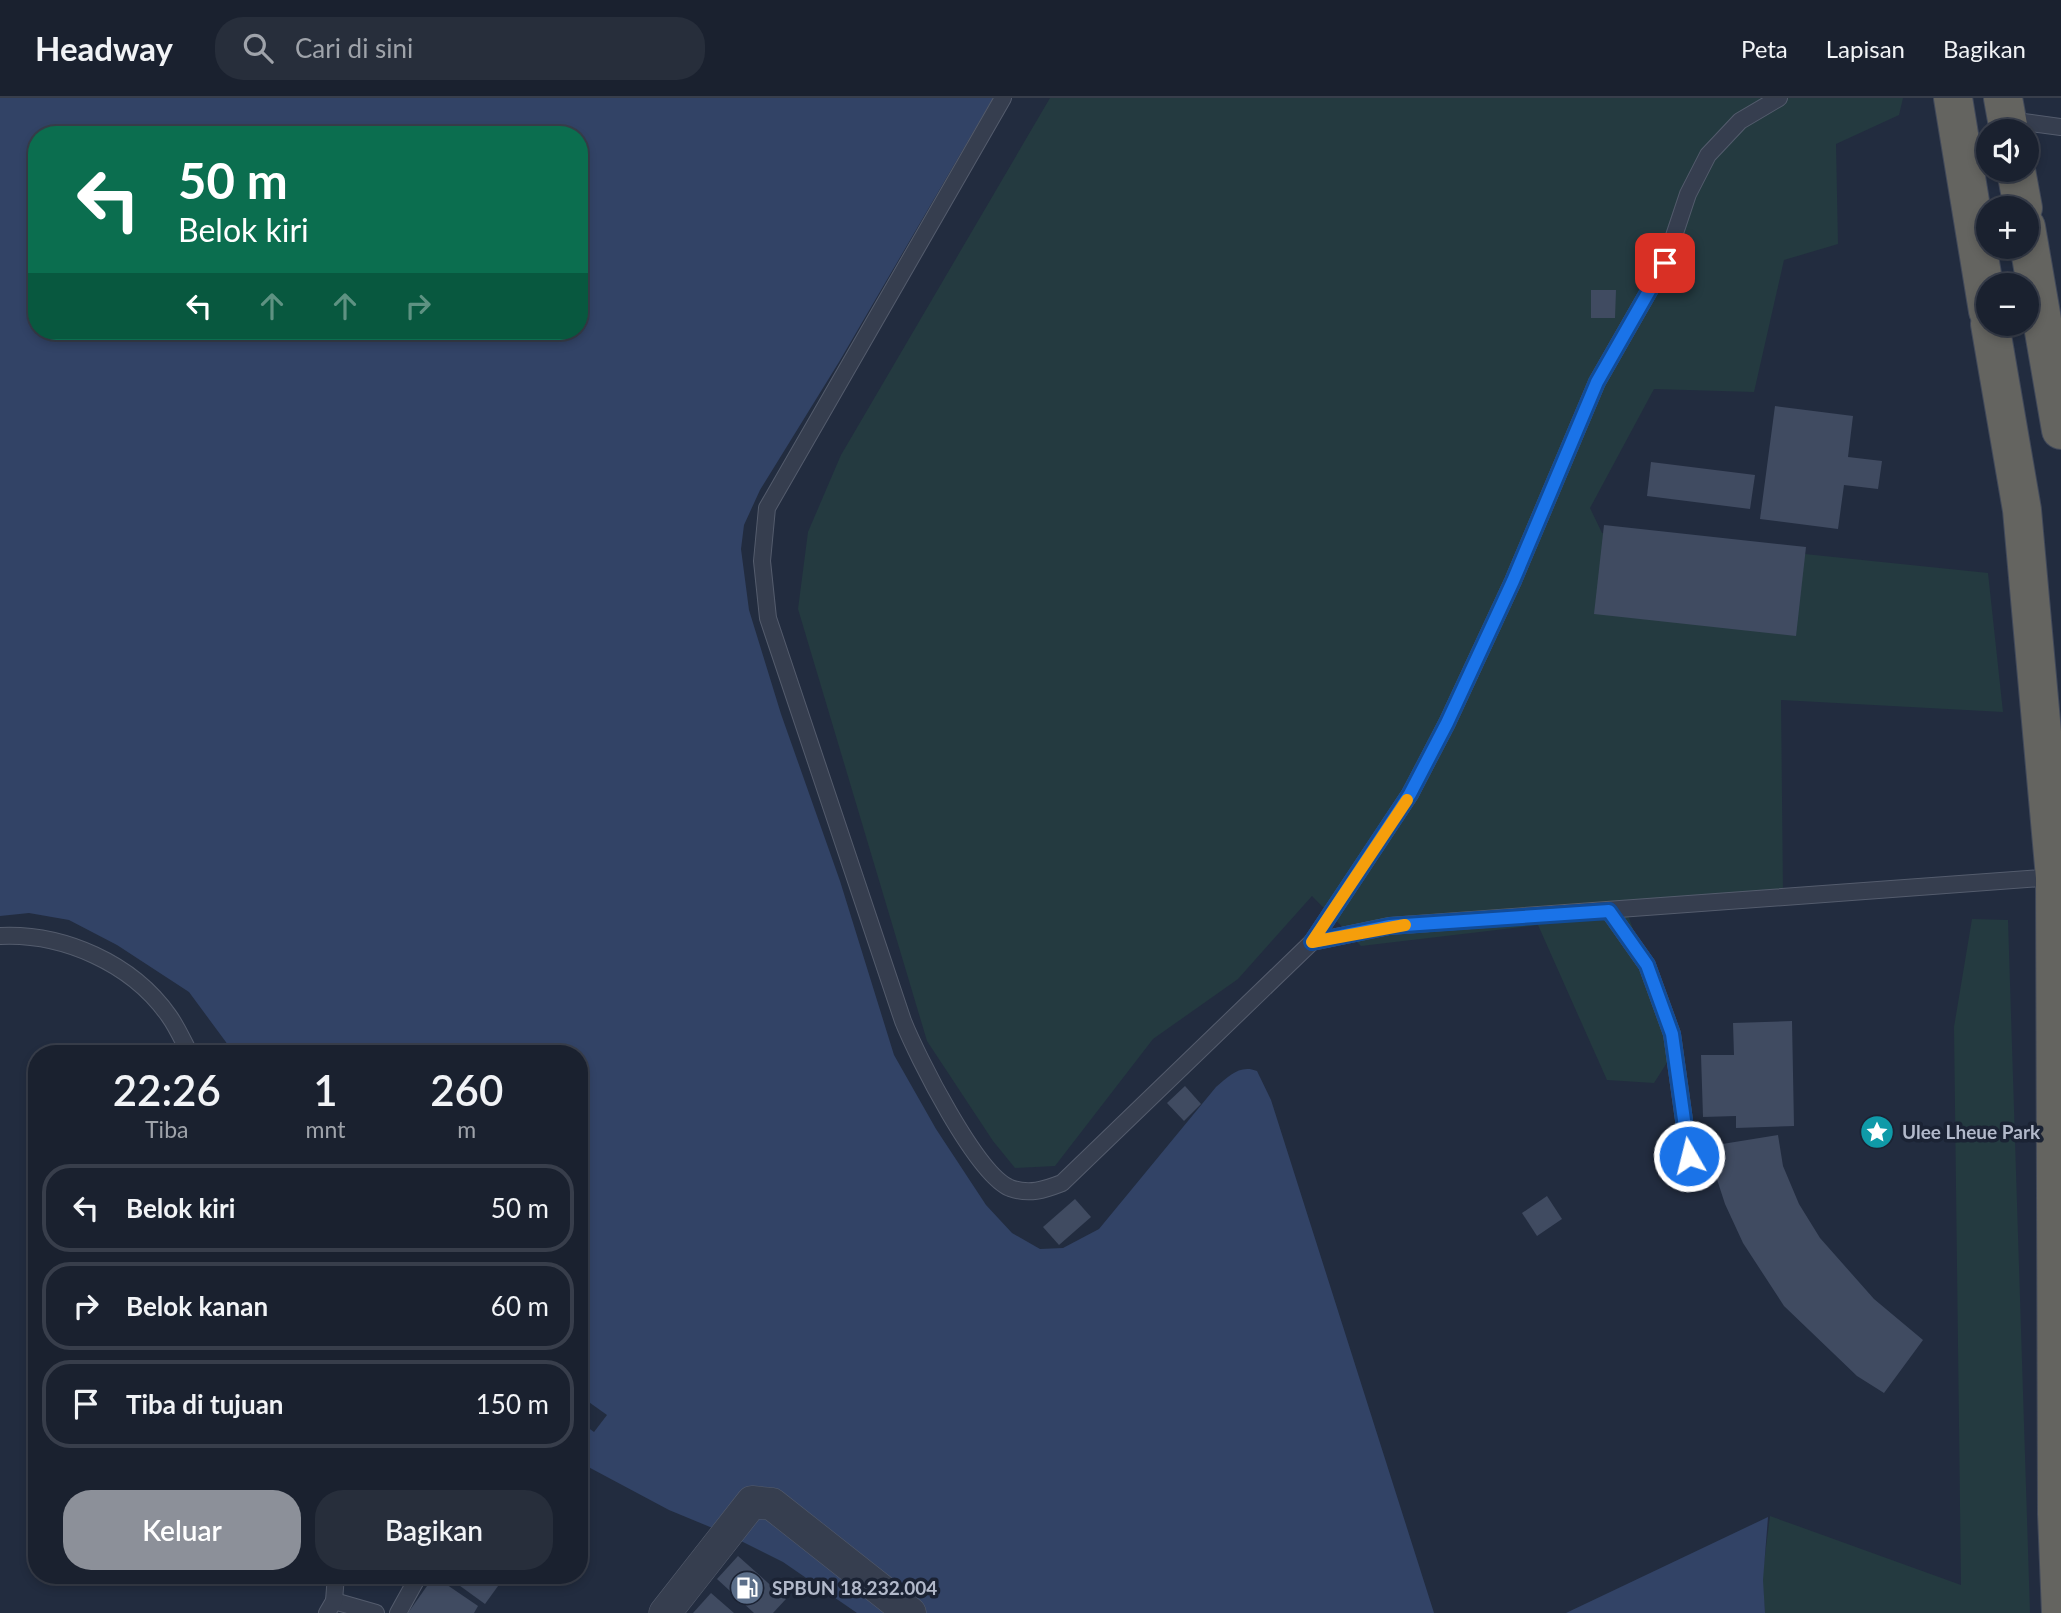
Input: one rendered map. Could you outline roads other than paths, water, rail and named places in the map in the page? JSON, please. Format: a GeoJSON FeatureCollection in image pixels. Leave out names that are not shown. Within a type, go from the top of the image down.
{"type":"FeatureCollection","features":[{"type":"Feature","properties":{"kind":"highway"},"geometry":{"type":"LineString","coordinates":[[1953,98],[1982,273]]}},
{"type":"Feature","properties":{"kind":"highway"},"geometry":{"type":"LineString","coordinates":[[2032,259],[2061,430]]}},
{"type":"Feature","properties":{"kind":"highway"},"geometry":{"type":"LineString","coordinates":[[1992,336],[2022,510],[2058,877],[2057,1514],[2061,1613]]}},
{"type":"Feature","properties":{"kind":"street"},"geometry":{"type":"LineString","coordinates":[[666,1613],[752,1502],[764,1501],[772,1504],[910,1613]]}},
{"type":"Feature","properties":{"kind":"lane"},"geometry":{"type":"LineString","coordinates":[[1003,98],[767,508],[762,534],[768,618],[903,1021],[920,1062],[980,1157],[1009,1187],[1040,1192],[1062,1183],[1312,942],[1410,794],[1447,723],[1513,581],[1597,382],[1665,263],[1688,194],[1707,155],[1740,121],[1779,98]]}},
{"type":"Feature","properties":{"kind":"lane"},"geometry":{"type":"LineString","coordinates":[[2006,116],[2061,127]]}},
{"type":"Feature","properties":{"kind":"lane"},"geometry":{"type":"LineString","coordinates":[[1312,942],[1390,926],[2058,877]]}},
{"type":"Feature","properties":{"kind":"lane"},"geometry":{"type":"LineString","coordinates":[[1609,911],[1647,965],[1672,1034],[1689,1156]]}},
{"type":"Feature","properties":{"kind":"lane"},"geometry":{"type":"LineString","coordinates":[[0,936],[23,935],[62,942],[110,963],[153,997],[169,1016],[185,1045]]}},
{"type":"Feature","properties":{"kind":"lane"},"geometry":{"type":"LineString","coordinates":[[334,1584],[330,1607],[376,1613]]}},
{"type":"Feature","properties":{"kind":"lane"},"geometry":{"type":"LineString","coordinates":[[398,1613],[414,1584]]}},
{"type":"Feature","properties":{"kind":"water"},"geometry":{"type":"Polygon","coordinates":[[[0,98],[993,98],[839,362],[760,490],[744,525],[741,549],[749,610],[781,714],[840,881],[894,1055],[936,1129],[986,1205],[1012,1233],[1040,1249],[1063,1248],[1099,1229],[1216,1087],[1240,1070],[1257,1071],[1271,1100],[1434,1613],[857,1613],[783,1562],[727,1534],[669,1510],[588,1467],[588,1045],[228,1045],[189,992],[117,945],[69,920],[29,913],[0,916],[0,98]]]}},
{"type":"Feature","properties":{"kind":"water"},"geometry":{"type":"Polygon","coordinates":[[[1768,1517],[1763,1580],[1765,1613],[1566,1613],[1768,1517]]]}},
{"type":"Feature","properties":{"kind":"place","name":"Ulee Lheue Park"},"geometry":{"type":"Point","coordinates":[1877,1132]}},
{"type":"Feature","properties":{"kind":"place","name":"SPBUN 18.232.004"},"geometry":{"type":"Point","coordinates":[747,1588]}}]}
